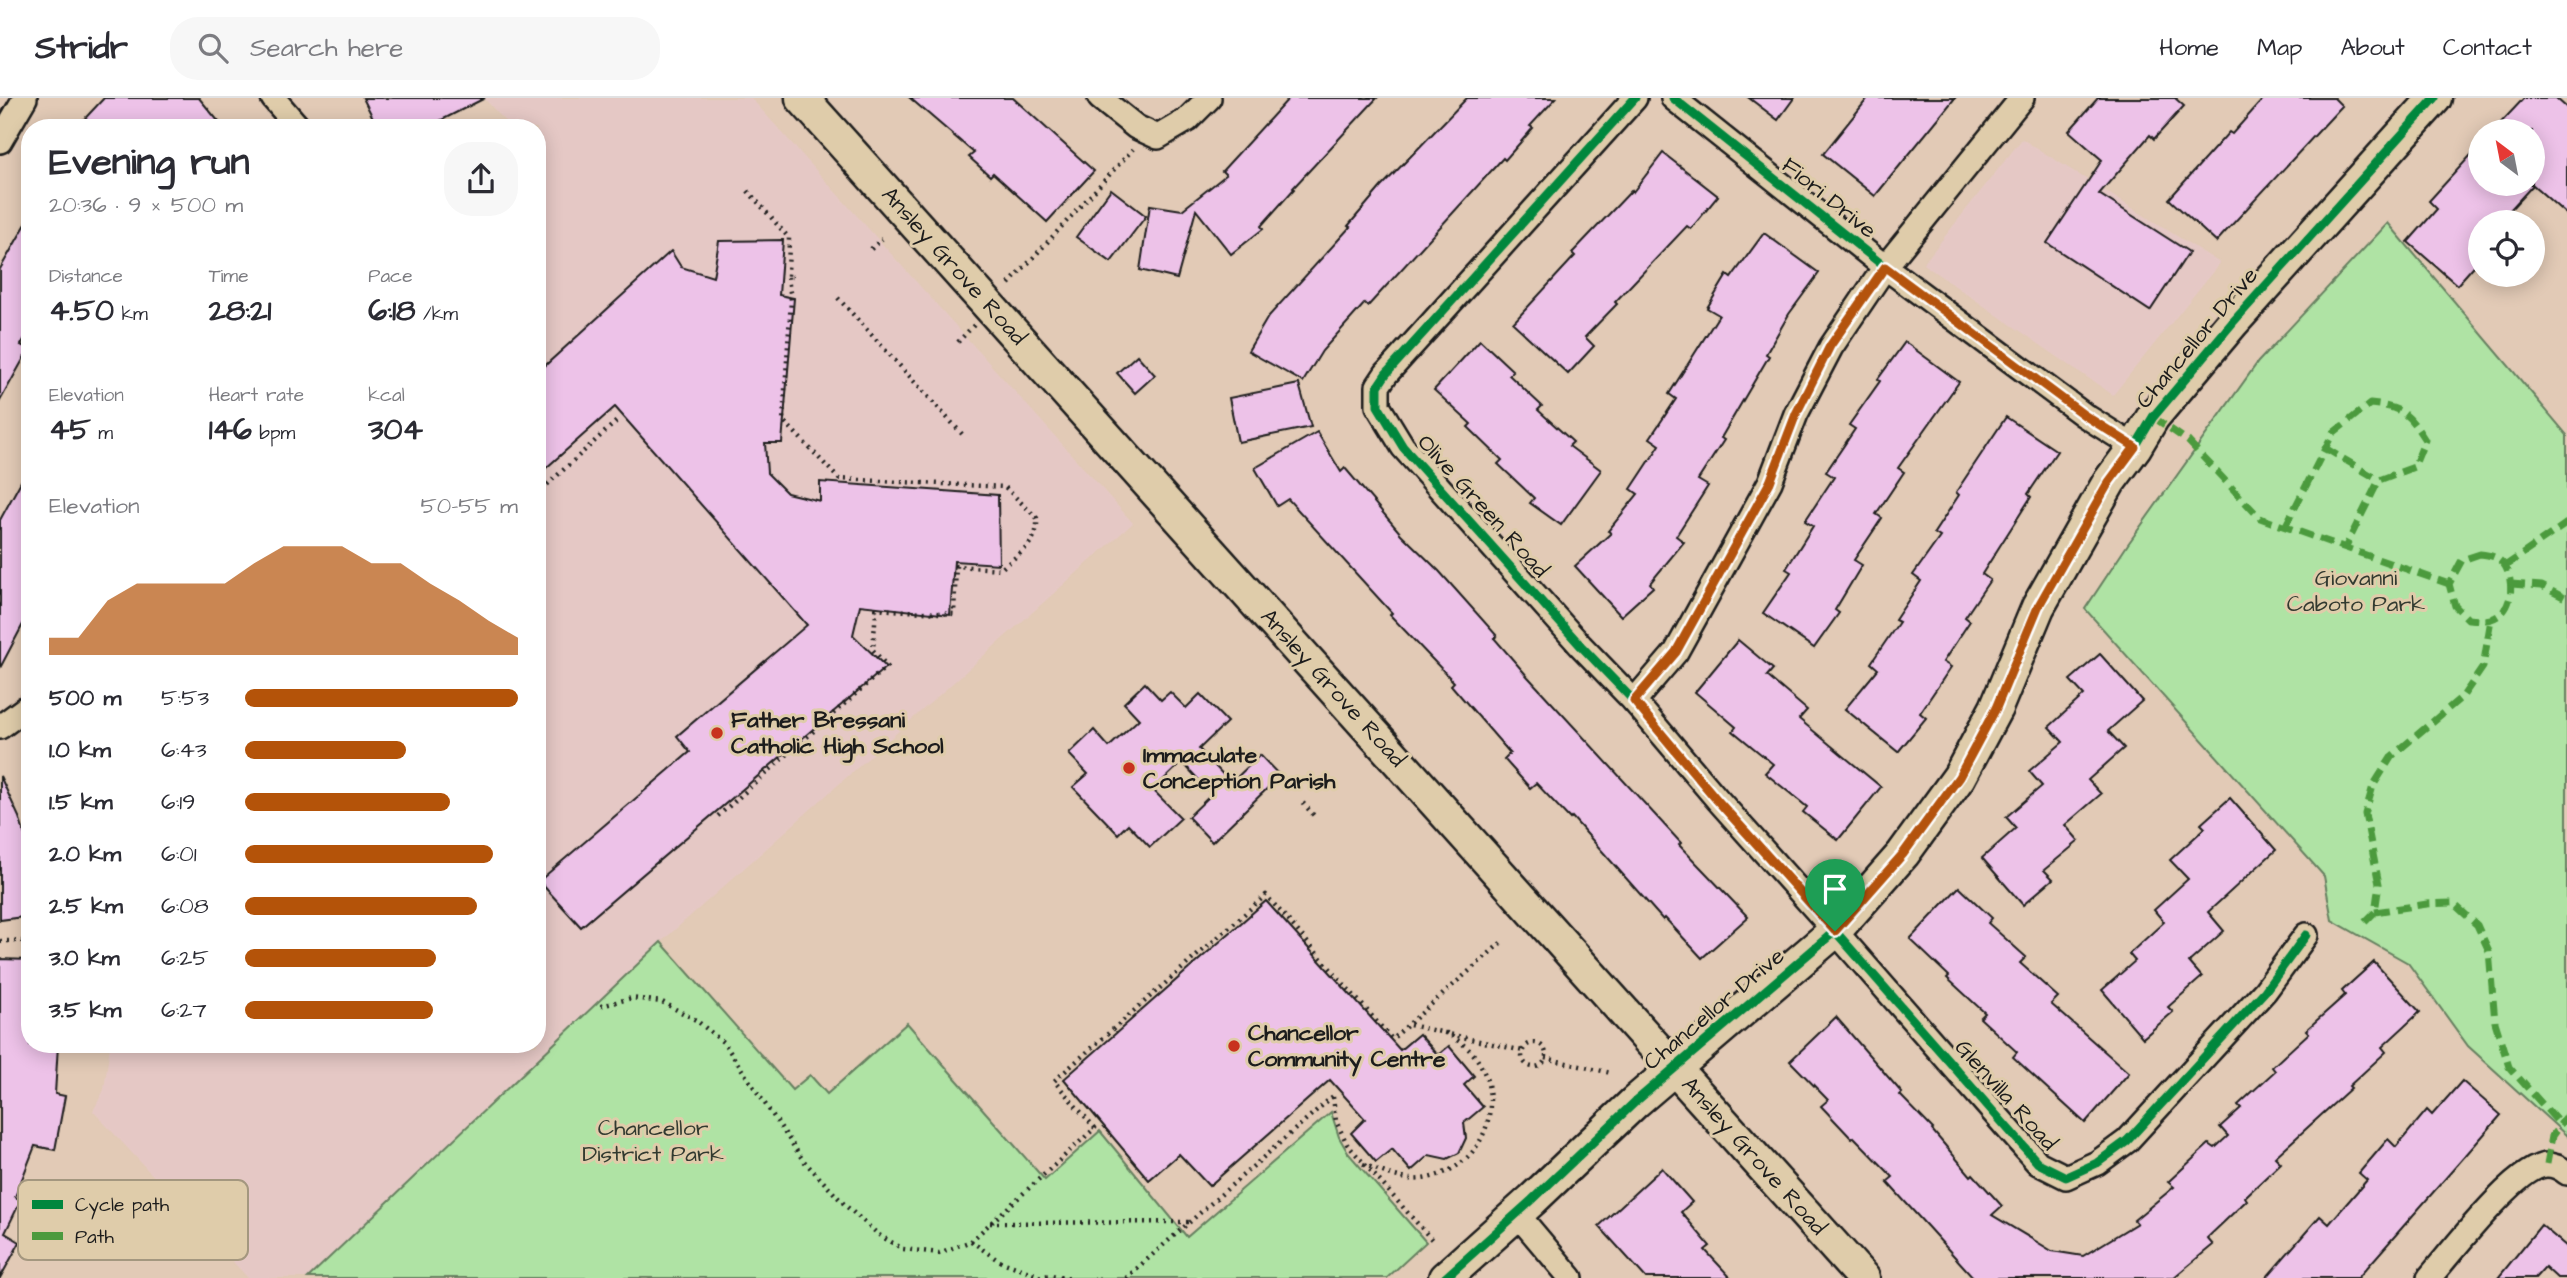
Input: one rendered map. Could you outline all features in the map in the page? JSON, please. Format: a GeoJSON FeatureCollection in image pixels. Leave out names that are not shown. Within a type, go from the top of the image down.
{"type":"FeatureCollection","features":[{"type":"Feature","properties":{"kind":"street"},"geometry":{"type":"LineString","coordinates":[[0,141],[25,98]]}},
{"type":"Feature","properties":{"kind":"street"},"geometry":{"type":"LineString","coordinates":[[273,98],[291,119]]}},
{"type":"Feature","properties":{"kind":"street","name":"Ansley Grove Road"},"geometry":{"type":"LineString","coordinates":[[802,98],[1863,1278]]}},
{"type":"Feature","properties":{"kind":"street"},"geometry":{"type":"LineString","coordinates":[[1100,98],[1136,127],[1158,137],[1186,120],[1209,98]]}},
{"type":"Feature","properties":{"kind":"street","name":"Olive Green Road"},"geometry":{"type":"LineString","coordinates":[[1635,98],[1386,374],[1378,386],[1378,406],[1403,447],[1581,646],[1634,701],[1717,800],[1835,931]]}},
{"type":"Feature","properties":{"kind":"street","name":"Fiori Drive"},"geometry":{"type":"LineString","coordinates":[[1673,98],[1885,267],[2084,415],[2135,447]]}},
{"type":"Feature","properties":{"kind":"street"},"geometry":{"type":"LineString","coordinates":[[1634,701],[1676,652],[1770,482],[1796,414],[1830,346],[1885,267],[2022,98]]}},
{"type":"Feature","properties":{"kind":"street","name":"Chancellor Drive"},"geometry":{"type":"LineString","coordinates":[[1445,1278],[1517,1214],[1634,1102],[1835,931],[1903,854],[1959,777],[1996,708],[2038,607],[2109,482],[2153,417],[2233,322],[2435,98]]}},
{"type":"Feature","properties":{"kind":"street"},"geometry":{"type":"LineString","coordinates":[[0,727],[21,712]]}},
{"type":"Feature","properties":{"kind":"street","name":"Glenvilla Road"},"geometry":{"type":"LineString","coordinates":[[1835,931],[2038,1163],[2066,1177],[2090,1167],[2127,1141],[2265,991],[2306,935]]}},
{"type":"Feature","properties":{"kind":"street"},"geometry":{"type":"LineString","coordinates":[[2429,1278],[2519,1178],[2546,1164],[2567,1173]]}},
{"type":"Feature","properties":{"kind":"street"},"geometry":{"type":"LineString","coordinates":[[1517,1214],[1571,1278]]}},
{"type":"Feature","properties":{"kind":"path"},"geometry":{"type":"LineString","coordinates":[[1009,284],[1133,149]]}},
{"type":"Feature","properties":{"kind":"path"},"geometry":{"type":"LineString","coordinates":[[718,816],[887,666],[873,650],[876,609],[954,614],[956,566],[1001,569],[1032,542],[1038,530],[1037,518],[1005,487],[839,479],[783,420],[791,300],[789,238],[748,191]]}},
{"type":"Feature","properties":{"kind":"path"},"geometry":{"type":"LineString","coordinates":[[871,250],[882,239]]}},
{"type":"Feature","properties":{"kind":"path"},"geometry":{"type":"LineString","coordinates":[[838,298],[963,435]]}},
{"type":"Feature","properties":{"kind":"path"},"geometry":{"type":"LineString","coordinates":[[958,342],[975,324]]}},
{"type":"Feature","properties":{"kind":"path"},"geometry":{"type":"LineString","coordinates":[[546,486],[619,419]]}},
{"type":"Feature","properties":{"kind":"path"},"geometry":{"type":"LineString","coordinates":[[1303,803],[1316,818]]}},
{"type":"Feature","properties":{"kind":"path"},"geometry":{"type":"LineString","coordinates":[[601,1006],[632,998],[662,1002],[696,1020],[724,1043],[803,1160],[846,1206],[879,1235],[902,1249],[939,1253],[971,1241],[1095,1128],[1054,1081],[1266,895],[1392,1039],[1502,942]]}},
{"type":"Feature","properties":{"kind":"path"},"geometry":{"type":"LineString","coordinates":[[0,941],[21,941]]}},
{"type":"Feature","properties":{"kind":"path"},"geometry":{"type":"LineString","coordinates":[[1409,1025],[1522,1051]]}},
{"type":"Feature","properties":{"kind":"path"},"geometry":{"type":"LineString","coordinates":[[1363,1164],[1410,1180],[1439,1175],[1463,1163],[1480,1143],[1489,1122],[1491,1098],[1486,1076],[1477,1059],[1464,1044],[1445,1032]]}},
{"type":"Feature","properties":{"kind":"path"},"geometry":{"type":"LineString","coordinates":[[1536,1043],[1544,1049],[1545,1058],[1540,1065],[1531,1066],[1523,1061],[1522,1051],[1527,1045],[1536,1043]]}},
{"type":"Feature","properties":{"kind":"path"},"geometry":{"type":"LineString","coordinates":[[1545,1058],[1611,1073]]}},
{"type":"Feature","properties":{"kind":"path"},"geometry":{"type":"LineString","coordinates":[[1126,1278],[1333,1096],[1336,1121],[1347,1144],[1432,1240]]}},
{"type":"Feature","properties":{"kind":"path"},"geometry":{"type":"LineString","coordinates":[[990,1223],[1188,1222]]}},
{"type":"Feature","properties":{"kind":"path"},"geometry":{"type":"LineString","coordinates":[[971,1241],[999,1261],[1038,1275],[1069,1278]]}},
{"type":"Feature","properties":{"kind":"path"},"geometry":{"type":"LineString","coordinates":[[1025,1278],[1038,1275]]}},
{"type":"Feature","properties":{"kind":"shaded area","name":"Father Bressani Catholic High School"},"geometry":{"type":"Polygon","coordinates":[[[484,98],[751,98],[1133,523],[661,942],[546,1051],[546,119],[503,119],[484,98]]]}},
{"type":"Feature","properties":{"kind":"shaded area"},"geometry":{"type":"Polygon","coordinates":[[[2022,139],[2220,263],[2113,395],[1923,264],[2022,139]]]}},
{"type":"Feature","properties":{"kind":"shaded area","name":"Father Bressani Catholic High School"},"geometry":{"type":"Polygon","coordinates":[[[109,1053],[544,1053],[308,1278],[248,1278],[231,1260],[248,1260],[248,1180],[157,1180],[93,1111],[104,1090],[109,1053]]]}},
{"type":"Feature","properties":{"kind":"green space","name":"Giovanni Caboto Park"},"geometry":{"type":"Polygon","coordinates":[[[2388,223],[2567,435],[2567,1136],[2468,1046],[2408,963],[2332,920],[2324,876],[2085,609],[2258,362],[2388,223]]]}},
{"type":"Feature","properties":{"kind":"green space","name":"Chancellor District Park"},"geometry":{"type":"Polygon","coordinates":[[[661,942],[792,1090],[810,1075],[827,1094],[907,1023],[1045,1180],[1100,1131],[1187,1237],[1331,1112],[1339,1137],[1348,1153],[1426,1242],[1387,1278],[308,1278],[661,942]]]}},
{"type":"Feature","properties":{"kind":"building"},"geometry":{"type":"Polygon","coordinates":[[[104,98],[199,98],[216,119],[84,119],[104,98]]]}},
{"type":"Feature","properties":{"kind":"building"},"geometry":{"type":"Polygon","coordinates":[[[363,98],[485,98],[444,119],[374,119],[363,98]]]}},
{"type":"Feature","properties":{"kind":"building"},"geometry":{"type":"Polygon","coordinates":[[[910,98],[1013,98],[1094,171],[1047,222],[993,173],[990,176],[969,157],[974,153],[910,98]]]}},
{"type":"Feature","properties":{"kind":"building"},"geometry":{"type":"Polygon","coordinates":[[[1289,98],[1377,98],[1293,188],[1261,226],[1263,229],[1231,254],[1196,210],[1177,279],[1140,270],[1150,205],[1182,210],[1226,175],[1222,171],[1289,98]]]}},
{"type":"Feature","properties":{"kind":"building"},"geometry":{"type":"Polygon","coordinates":[[[1467,98],[1556,98],[1530,126],[1533,128],[1505,160],[1503,158],[1368,306],[1365,303],[1322,351],[1303,382],[1248,351],[1268,317],[1350,227],[1348,226],[1381,187],[1467,98]]]}},
{"type":"Feature","properties":{"kind":"building"},"geometry":{"type":"Polygon","coordinates":[[[1749,98],[1794,98],[1778,120],[1749,98]]]}},
{"type":"Feature","properties":{"kind":"building"},"geometry":{"type":"Polygon","coordinates":[[[1868,98],[1955,98],[1875,196],[1823,154],[1868,98]]]}},
{"type":"Feature","properties":{"kind":"building"},"geometry":{"type":"Polygon","coordinates":[[[2098,98],[2175,98],[2184,106],[2154,139],[2150,135],[2099,194],[2189,252],[2150,311],[2047,243],[2102,160],[2069,131],[2098,98]]]}},
{"type":"Feature","properties":{"kind":"building"},"geometry":{"type":"Polygon","coordinates":[[[2264,98],[2334,98],[2342,106],[2216,242],[2169,199],[2229,132],[2232,134],[2264,98]]]}},
{"type":"Feature","properties":{"kind":"building"},"geometry":{"type":"Polygon","coordinates":[[[2524,98],[2556,98],[2567,108],[2567,215],[2545,196],[2545,119],[2504,119],[2524,98]]]}},
{"type":"Feature","properties":{"kind":"building"},"geometry":{"type":"Polygon","coordinates":[[[1663,153],[1718,196],[1691,229],[1687,226],[1585,337],[1594,346],[1568,374],[1513,323],[1575,256],[1572,253],[1632,190],[1633,192],[1663,153]]]}},
{"type":"Feature","properties":{"kind":"building"},"geometry":{"type":"Polygon","coordinates":[[[2468,158],[2468,196],[2523,196],[2510,210],[2468,210],[2468,273],[2457,285],[2408,242],[2437,209],[2429,201],[2468,158]]]}},
{"type":"Feature","properties":{"kind":"building"},"geometry":{"type":"Polygon","coordinates":[[[1111,189],[1146,216],[1111,262],[1076,237],[1111,189]]]}},
{"type":"Feature","properties":{"kind":"building"},"geometry":{"type":"Polygon","coordinates":[[[21,233],[21,363],[0,401],[0,269],[21,233]]]}},
{"type":"Feature","properties":{"kind":"building"},"geometry":{"type":"Polygon","coordinates":[[[1764,233],[1819,273],[1789,314],[1766,354],[1769,356],[1721,438],[1724,440],[1698,480],[1708,486],[1676,536],[1684,542],[1650,583],[1653,587],[1621,616],[1575,566],[1611,533],[1608,531],[1638,494],[1631,489],[1660,445],[1650,438],[1676,399],[1669,394],[1719,315],[1707,308],[1727,275],[1731,278],[1764,233]]]}},
{"type":"Feature","properties":{"kind":"building"},"geometry":{"type":"Polygon","coordinates":[[[783,240],[779,295],[794,298],[782,443],[765,443],[767,473],[787,493],[820,501],[820,482],[998,495],[999,564],[954,561],[950,615],[860,605],[853,635],[886,667],[581,927],[546,889],[546,875],[690,752],[677,736],[807,625],[615,407],[546,468],[546,365],[671,251],[681,267],[713,277],[719,241],[783,240]]]}},
{"type":"Feature","properties":{"kind":"building"},"geometry":{"type":"Polygon","coordinates":[[[1480,340],[1513,371],[1509,375],[1542,406],[1538,410],[1573,442],[1569,446],[1601,470],[1561,525],[1530,503],[1534,498],[1498,464],[1502,460],[1468,427],[1471,424],[1434,390],[1480,340]]]}},
{"type":"Feature","properties":{"kind":"building"},"geometry":{"type":"Polygon","coordinates":[[[1905,342],[1959,382],[1898,468],[1904,472],[1876,514],[1882,518],[1854,560],[1862,565],[1835,610],[1839,613],[1814,648],[1763,613],[1791,572],[1786,569],[1813,526],[1805,521],[1834,477],[1826,472],[1855,429],[1849,425],[1905,342]]]}},
{"type":"Feature","properties":{"kind":"building"},"geometry":{"type":"Polygon","coordinates":[[[1137,355],[1155,375],[1135,393],[1117,373],[1137,355]]]}},
{"type":"Feature","properties":{"kind":"building"},"geometry":{"type":"Polygon","coordinates":[[[1299,384],[1311,427],[1238,442],[1229,398],[1299,384]]]}},
{"type":"Feature","properties":{"kind":"building"},"geometry":{"type":"Polygon","coordinates":[[[2006,417],[2057,451],[2028,494],[2031,497],[1982,574],[1990,580],[1965,617],[1970,621],[1943,662],[1951,667],[1920,713],[1926,718],[1898,752],[1845,709],[1878,669],[1871,663],[1899,622],[1895,620],[1921,581],[1913,575],[1940,537],[1934,533],[1959,495],[1956,492],[2006,417]]]}},
{"type":"Feature","properties":{"kind":"building"},"geometry":{"type":"Polygon","coordinates":[[[1317,432],[1341,472],[1345,468],[1401,534],[1439,571],[1497,636],[1494,638],[1528,677],[1681,843],[1679,845],[1748,917],[1702,958],[1665,918],[1663,920],[1572,817],[1570,819],[1536,783],[1530,788],[1504,759],[1510,753],[1451,685],[1454,682],[1390,615],[1392,613],[1288,499],[1277,506],[1255,468],[1317,432]]]}},
{"type":"Feature","properties":{"kind":"building"},"geometry":{"type":"Polygon","coordinates":[[[21,482],[21,628],[0,668],[0,520],[21,482]]]}},
{"type":"Feature","properties":{"kind":"building"},"geometry":{"type":"Polygon","coordinates":[[[1738,640],[1773,669],[1767,676],[1807,710],[1799,719],[1881,787],[1838,840],[1803,812],[1807,807],[1765,773],[1773,764],[1733,731],[1736,727],[1695,692],[1738,640]]]}},
{"type":"Feature","properties":{"kind":"building"},"geometry":{"type":"Polygon","coordinates":[[[2100,654],[2142,701],[2108,731],[2124,748],[2088,780],[2101,794],[2065,825],[2079,841],[2044,870],[2053,879],[2023,905],[1982,858],[2016,828],[2006,817],[2042,786],[2029,771],[2063,742],[2049,727],[2084,695],[2070,680],[2100,654]]]}},
{"type":"Feature","properties":{"kind":"building","name":"Immaculate Conception Parish"},"geometry":{"type":"Polygon","coordinates":[[[1145,683],[1161,700],[1170,692],[1186,708],[1200,694],[1227,722],[1199,749],[1231,783],[1260,755],[1280,776],[1212,842],[1188,817],[1212,794],[1182,762],[1153,790],[1181,818],[1150,847],[1128,824],[1118,834],[1073,787],[1088,774],[1069,754],[1094,730],[1109,747],[1139,719],[1124,703],[1145,683]]]}},
{"type":"Feature","properties":{"kind":"building"},"geometry":{"type":"Polygon","coordinates":[[[0,776],[21,823],[21,917],[0,920],[0,776]]]}},
{"type":"Feature","properties":{"kind":"building"},"geometry":{"type":"Polygon","coordinates":[[[2230,798],[2276,850],[2208,912],[2224,931],[2189,962],[2202,977],[2168,1007],[2173,1012],[2143,1038],[2102,990],[2135,961],[2129,954],[2164,922],[2154,910],[2188,879],[2170,860],[2205,828],[2201,824],[2230,798]]]}},
{"type":"Feature","properties":{"kind":"building"},"geometry":{"type":"Polygon","coordinates":[[[1959,887],[1992,918],[1988,923],[2026,957],[2020,963],[2058,997],[2051,1004],[2129,1073],[2085,1123],[2013,1057],[2017,1052],[1980,1018],[1985,1013],[1910,939],[1959,887]]]}},
{"type":"Feature","properties":{"kind":"building","name":"Chancellor Community Centre"},"geometry":{"type":"Polygon","coordinates":[[[1266,901],[1400,1050],[1419,1034],[1438,1055],[1449,1046],[1474,1076],[1464,1085],[1483,1107],[1464,1123],[1466,1138],[1459,1153],[1447,1159],[1429,1155],[1411,1171],[1392,1149],[1376,1162],[1351,1133],[1365,1119],[1330,1080],[1209,1186],[1179,1154],[1149,1180],[1064,1079],[1266,901]]]}},
{"type":"Feature","properties":{"kind":"building"},"geometry":{"type":"Polygon","coordinates":[[[0,959],[21,960],[21,1053],[58,1053],[55,1094],[65,1096],[55,1150],[35,1146],[22,1180],[18,1180],[15,1197],[18,1198],[18,1206],[5,1233],[18,1241],[18,1246],[0,1278],[0,959]]]}},
{"type":"Feature","properties":{"kind":"building"},"geometry":{"type":"Polygon","coordinates":[[[2374,962],[2420,1012],[2382,1047],[2386,1052],[2349,1086],[2351,1088],[2275,1157],[2281,1163],[2207,1238],[2213,1245],[2173,1278],[1974,1278],[1887,1182],[1893,1177],[1821,1106],[1828,1100],[1790,1061],[1836,1017],[1971,1176],[1973,1174],[2002,1206],[1992,1215],[2052,1251],[2083,1256],[2137,1223],[2134,1220],[2174,1187],[2168,1182],[2209,1144],[2215,1148],[2228,1136],[2220,1127],[2241,1108],[2238,1105],[2275,1071],[2272,1067],[2309,1033],[2306,1030],[2345,995],[2342,991],[2374,962]]]}},
{"type":"Feature","properties":{"kind":"building"},"geometry":{"type":"Polygon","coordinates":[[[2462,1081],[2501,1115],[2358,1278],[2266,1278],[2320,1216],[2329,1224],[2367,1180],[2359,1173],[2388,1139],[2396,1147],[2427,1110],[2432,1115],[2462,1081]]]}},
{"type":"Feature","properties":{"kind":"building"},"geometry":{"type":"Polygon","coordinates":[[[1662,1168],[1692,1202],[1681,1212],[1710,1246],[1705,1250],[1731,1278],[1646,1278],[1599,1226],[1662,1168]]]}},
{"type":"Feature","properties":{"kind":"building"},"geometry":{"type":"Polygon","coordinates":[[[2541,1225],[2567,1247],[2567,1278],[2557,1278],[2545,1267],[2535,1278],[2498,1278],[2541,1225]]]}},
{"type":"Feature","properties":{"kind":"marked path"},"geometry":{"type":"LineString","coordinates":[[2285,527],[2333,433],[2370,404],[2390,407],[2409,418],[2425,440],[2414,467],[2379,480],[2345,548]]}},
{"type":"Feature","properties":{"kind":"marked path"},"geometry":{"type":"LineString","coordinates":[[2153,417],[2188,441],[2260,518],[2449,584]]}},
{"type":"Feature","properties":{"kind":"marked path"},"geometry":{"type":"LineString","coordinates":[[2325,448],[2379,480]]}},
{"type":"Feature","properties":{"kind":"marked path"},"geometry":{"type":"LineString","coordinates":[[2505,566],[2567,523]]}},
{"type":"Feature","properties":{"kind":"marked path"},"geometry":{"type":"LineString","coordinates":[[2480,554],[2500,560],[2508,573],[2511,589],[2504,611],[2488,620],[2468,619],[2455,606],[2449,584],[2462,560],[2480,554]]}},
{"type":"Feature","properties":{"kind":"marked path"},"geometry":{"type":"LineString","coordinates":[[2511,584],[2542,586],[2567,599]]}},
{"type":"Feature","properties":{"kind":"marked path"},"geometry":{"type":"LineString","coordinates":[[2365,922],[2375,912],[2379,884],[2365,814],[2373,786],[2392,756],[2463,696],[2483,667],[2491,619]]}},
{"type":"Feature","properties":{"kind":"marked path"},"geometry":{"type":"LineString","coordinates":[[2375,912],[2453,903],[2477,925],[2489,951],[2495,1022],[2509,1067],[2559,1123]]}},
{"type":"Feature","properties":{"kind":"marked path"},"geometry":{"type":"LineString","coordinates":[[2547,1164],[2552,1136],[2567,1115]]}},
{"type":"Feature","properties":{"kind":"cycle path"},"geometry":{"type":"LineString","coordinates":[[1635,98],[1378,386],[1378,406],[1403,447],[1581,646],[1634,701],[2038,1163],[2066,1177],[2097,1163],[2127,1141],[2265,991],[2306,935]]}},
{"type":"Feature","properties":{"kind":"cycle path"},"geometry":{"type":"LineString","coordinates":[[1673,98],[1885,267],[2084,415],[2135,447]]}},
{"type":"Feature","properties":{"kind":"cycle path"},"geometry":{"type":"LineString","coordinates":[[1445,1278],[1635,1102],[1835,931],[1903,854],[1959,777],[1996,708],[2038,607],[2109,482],[2153,417],[2233,322],[2435,98]]}},
{"type":"Feature","properties":{"kind":"place","name":"Father Bressani Catholic High School"},"geometry":{"type":"Point","coordinates":[717,733]}},
{"type":"Feature","properties":{"kind":"place","name":"Immaculate Conception Parish"},"geometry":{"type":"Point","coordinates":[1129,768]}},
{"type":"Feature","properties":{"kind":"place","name":"Chancellor Community Centre"},"geometry":{"type":"Point","coordinates":[1234,1046]}},
{"type":"Feature","properties":{"kind":"route"},"geometry":{"type":"LineString","coordinates":[[1885,267],[2084,415],[2135,447],[2109,482],[2038,607],[1996,708],[1959,777],[1903,854],[1835,931],[1717,800],[1634,701],[1676,652],[1770,482],[1796,414],[1830,346],[1885,267]]}}]}
